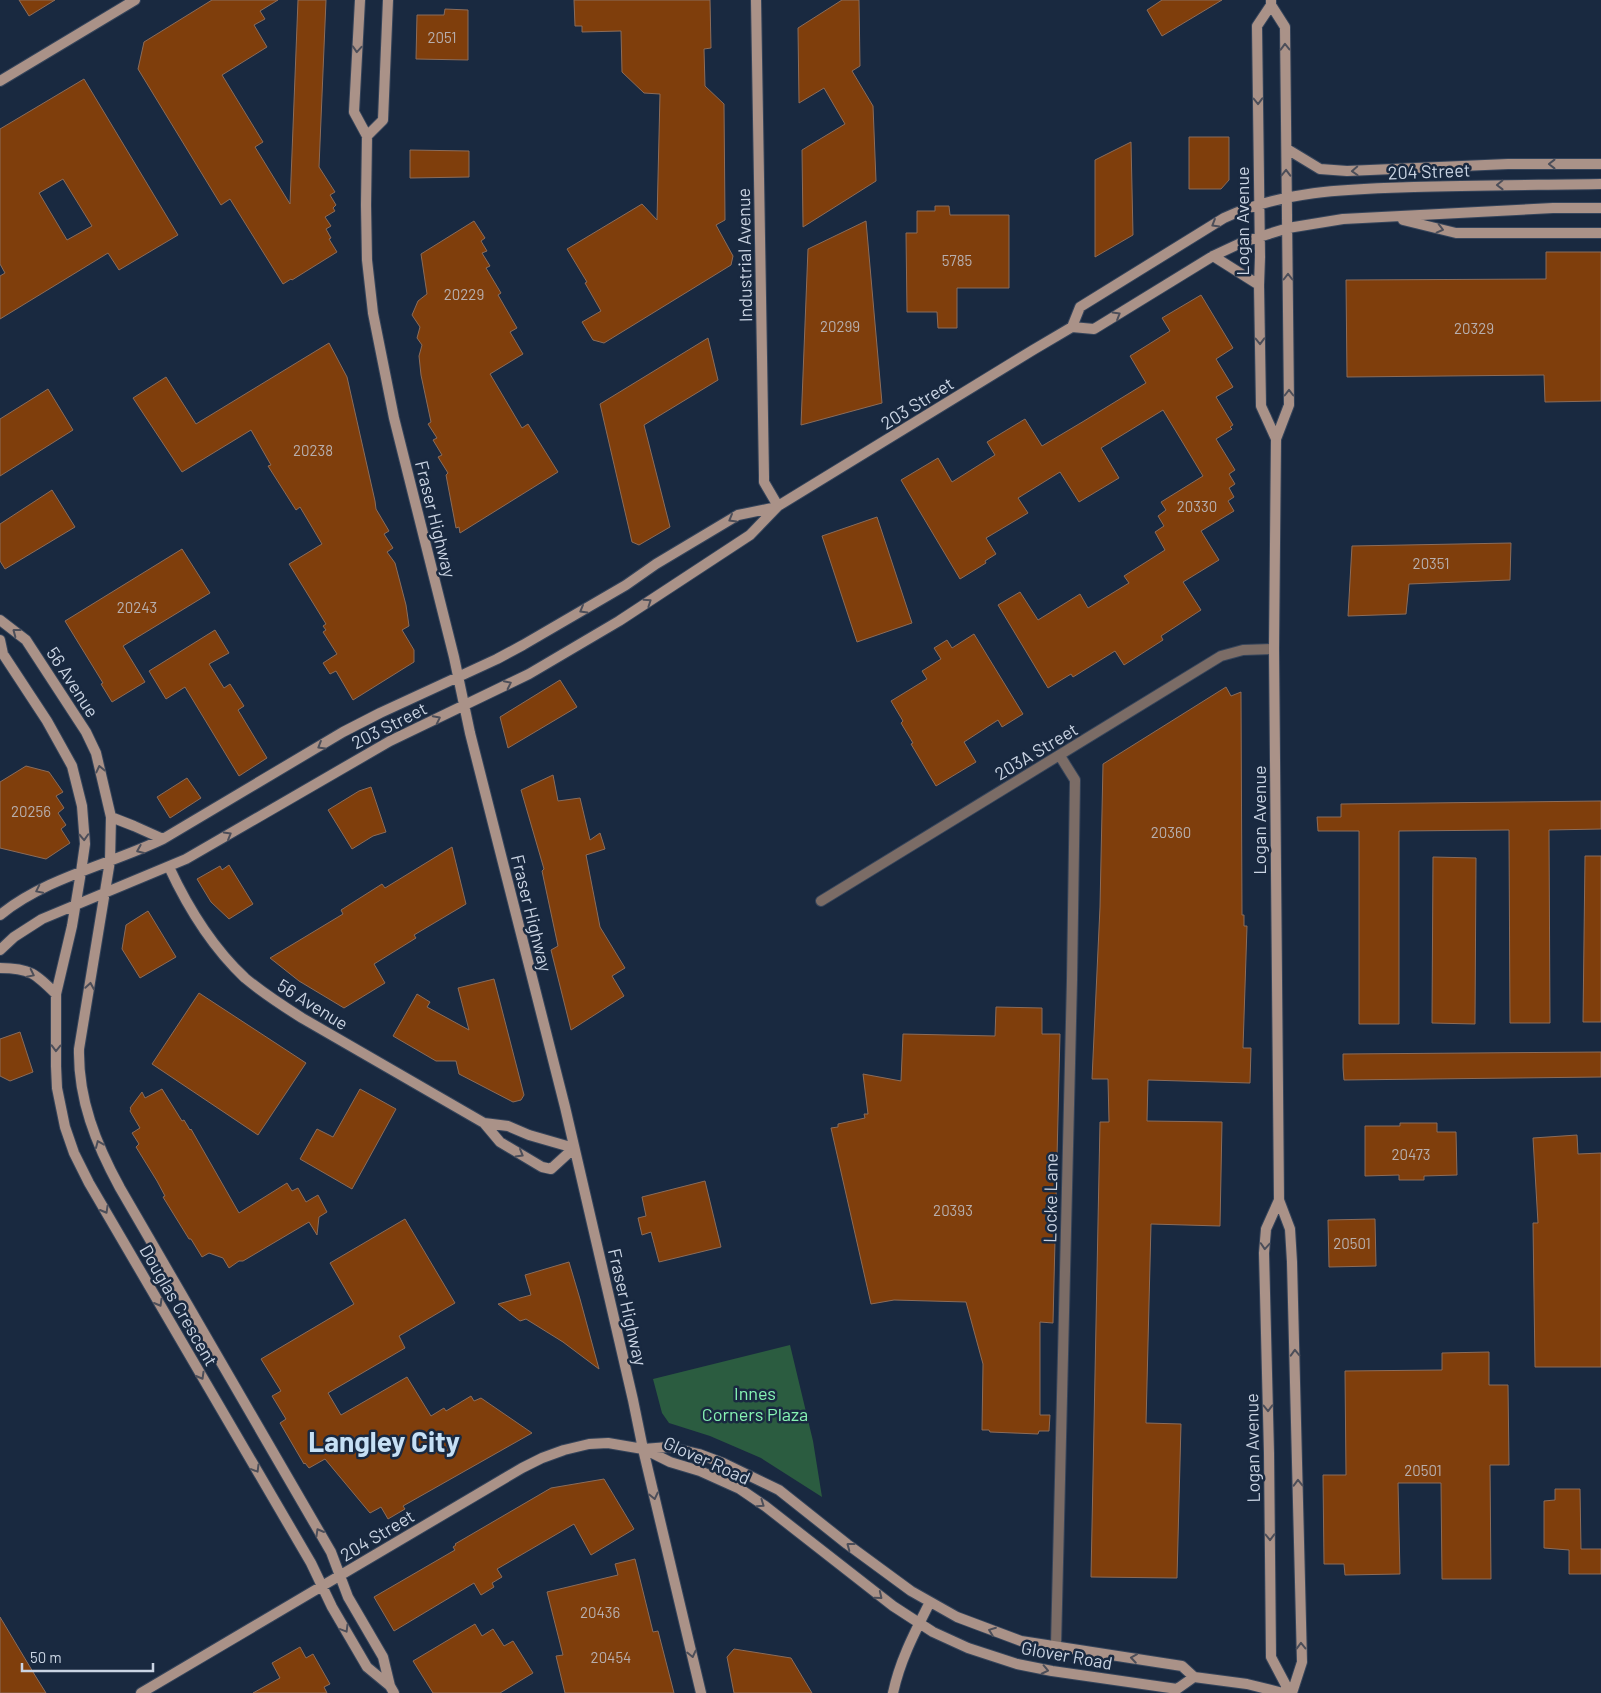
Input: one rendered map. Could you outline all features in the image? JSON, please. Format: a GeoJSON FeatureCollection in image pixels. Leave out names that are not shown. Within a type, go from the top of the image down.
{"type":"FeatureCollection","features":[{"type":"Feature","properties":{"kind":"main road"},"geometry":{"type":"LineString","coordinates":[[0,81],[135,0]]}},
{"type":"Feature","properties":{"kind":"main road","name":"Fraser Highway"},"geometry":{"type":"LineString","coordinates":[[360,0],[354,83],[354,112],[367,136],[367,260],[373,313],[394,418],[574,1148],[701,1693]]}},
{"type":"Feature","properties":{"kind":"main road"},"geometry":{"type":"LineString","coordinates":[[367,136],[383,120],[388,0]]}},
{"type":"Feature","properties":{"kind":"main road","name":"Industrial Avenue"},"geometry":{"type":"LineString","coordinates":[[756,0],[764,482],[778,506]]}},
{"type":"Feature","properties":{"kind":"main road","name":"Logan Avenue"},"geometry":{"type":"LineString","coordinates":[[1271,2],[1285,27],[1286,197],[1288,228],[1289,405],[1276,439],[1274,649],[1279,1200],[1290,1228],[1292,1262],[1302,1662],[1291,1693]]}},
{"type":"Feature","properties":{"kind":"main road","name":"Logan Avenue"},"geometry":{"type":"LineString","coordinates":[[1271,2],[1257,26],[1259,285],[1261,406],[1276,439]]}},
{"type":"Feature","properties":{"kind":"main road"},"geometry":{"type":"LineString","coordinates":[[1287,149],[1320,169],[1346,171],[1508,164],[1601,164]]}},
{"type":"Feature","properties":{"kind":"main road","name":"204 Street"},"geometry":{"type":"LineString","coordinates":[[1259,204],[1286,197],[1388,188],[1601,184]]}},
{"type":"Feature","properties":{"kind":"main road"},"geometry":{"type":"LineString","coordinates":[[1259,204],[1224,218],[1080,307],[1072,327],[1094,329],[1214,256],[1260,235],[1288,228],[1342,220],[1553,208],[1601,208]]}},
{"type":"Feature","properties":{"kind":"main road"},"geometry":{"type":"LineString","coordinates":[[1393,217],[1456,233],[1601,233]]}},
{"type":"Feature","properties":{"kind":"main road"},"geometry":{"type":"LineString","coordinates":[[1214,256],[1259,285]]}},
{"type":"Feature","properties":{"kind":"main road","name":"203 Street"},"geometry":{"type":"LineString","coordinates":[[0,950],[14,937],[42,919],[186,859],[390,741],[529,674],[619,621],[750,535],[778,506],[1072,327]]}},
{"type":"Feature","properties":{"kind":"main road","name":"203 Street"},"geometry":{"type":"LineString","coordinates":[[0,914],[36,890],[162,840],[344,732],[380,713],[497,659],[626,585],[656,564],[738,515],[778,506]]}},
{"type":"Feature","properties":{"kind":"main road","name":"56 Avenue"},"geometry":{"type":"LineString","coordinates":[[0,620],[26,640],[86,732],[96,753],[111,817],[110,861],[105,893]]}},
{"type":"Feature","properties":{"kind":"main road"},"geometry":{"type":"LineString","coordinates":[[0,640],[3,654],[47,721],[72,766],[82,806],[85,844],[77,904]]}},
{"type":"Feature","properties":{"kind":"main road"},"geometry":{"type":"LineString","coordinates":[[111,817],[162,840]]}},
{"type":"Feature","properties":{"kind":"main road","name":"56 Avenue"},"geometry":{"type":"LineString","coordinates":[[169,867],[188,905],[209,936],[246,979],[273,1000],[484,1123],[500,1142],[542,1167],[551,1169],[574,1148]]}},
{"type":"Feature","properties":{"kind":"main road","name":"Douglas Crescent"},"geometry":{"type":"LineString","coordinates":[[105,893],[79,1049],[78,1069],[81,1088],[98,1145],[120,1188],[331,1552],[348,1596],[383,1656],[392,1690]]}},
{"type":"Feature","properties":{"kind":"main road","name":"Douglas Crescent"},"geometry":{"type":"LineString","coordinates":[[77,904],[56,994],[57,1088],[65,1127],[74,1153],[89,1183],[307,1556],[332,1607],[368,1667],[392,1690]]}},
{"type":"Feature","properties":{"kind":"main road"},"geometry":{"type":"LineString","coordinates":[[0,968],[24,970],[37,975],[56,994]]}},
{"type":"Feature","properties":{"kind":"main road","name":"56 Avenue"},"geometry":{"type":"LineString","coordinates":[[484,1123],[508,1126],[574,1148]]}},
{"type":"Feature","properties":{"kind":"main road","name":"Logan Avenue"},"geometry":{"type":"LineString","coordinates":[[1279,1200],[1266,1229],[1264,1253],[1269,1453],[1271,1657],[1291,1693]]}},
{"type":"Feature","properties":{"kind":"main road","name":"204 Street"},"geometry":{"type":"LineString","coordinates":[[141,1693],[542,1458],[589,1444],[608,1443],[643,1449]]}},
{"type":"Feature","properties":{"kind":"main road","name":"Glover Road"},"geometry":{"type":"LineString","coordinates":[[643,1449],[669,1448],[699,1454],[723,1463],[779,1490],[917,1595],[958,1617],[994,1632],[1022,1641],[1182,1666],[1194,1677],[1247,1684],[1283,1693]]}},
{"type":"Feature","properties":{"kind":"main road","name":"Glover Road"},"geometry":{"type":"LineString","coordinates":[[643,1449],[670,1462],[700,1471],[740,1489],[919,1624],[981,1653],[1017,1664],[1052,1671],[1177,1689],[1194,1677]]}},
{"type":"Feature","properties":{"kind":"main road"},"geometry":{"type":"LineString","coordinates":[[892,1693],[906,1650],[930,1602]]}},
{"type":"Feature","properties":{"kind":"street","name":"203A Street"},"geometry":{"type":"LineString","coordinates":[[821,901],[1221,656],[1244,650],[1274,649]]}},
{"type":"Feature","properties":{"kind":"street","name":"Locke Lane"},"geometry":{"type":"LineString","coordinates":[[1056,1646],[1075,780],[1060,756]]}},
{"type":"Feature","properties":{"kind":"green space","name":"Innes Corners Plaza"},"geometry":{"type":"Polygon","coordinates":[[[790,1345],[813,1441],[822,1497],[761,1458],[710,1436],[669,1423],[662,1413],[653,1379],[790,1345]]]}},
{"type":"Feature","properties":{"kind":"building"},"geometry":{"type":"Polygon","coordinates":[[[19,0],[55,0],[29,16],[19,0]]]}},
{"type":"Feature","properties":{"kind":"building"},"geometry":{"type":"Polygon","coordinates":[[[212,0],[278,0],[260,11],[265,19],[254,25],[267,47],[222,75],[263,142],[255,147],[290,204],[298,0],[326,0],[319,167],[335,192],[330,195],[336,205],[333,208],[335,211],[325,217],[331,226],[326,229],[331,238],[329,239],[337,252],[283,284],[230,199],[221,205],[138,69],[144,42],[212,0]]]}},
{"type":"Feature","properties":{"kind":"building"},"geometry":{"type":"Polygon","coordinates":[[[574,0],[710,0],[711,48],[704,49],[705,86],[724,104],[725,220],[716,225],[733,256],[731,265],[604,343],[593,340],[582,322],[601,311],[585,283],[587,282],[567,249],[642,204],[657,220],[660,94],[644,93],[622,72],[621,31],[582,32],[582,26],[575,26],[574,0]]]}},
{"type":"Feature","properties":{"kind":"building"},"geometry":{"type":"Polygon","coordinates":[[[842,0],[859,0],[860,66],[852,71],[873,106],[876,181],[803,227],[802,150],[845,124],[824,88],[799,103],[798,28],[842,0]]]}},
{"type":"Feature","properties":{"kind":"building"},"geometry":{"type":"Polygon","coordinates":[[[1162,0],[1222,0],[1162,36],[1147,10],[1162,0]]]}},
{"type":"Feature","properties":{"kind":"building"},"geometry":{"type":"Polygon","coordinates":[[[445,9],[468,10],[468,60],[416,59],[417,15],[444,15],[445,9]]]}},
{"type":"Feature","properties":{"kind":"building"},"geometry":{"type":"Polygon","coordinates":[[[84,79],[178,235],[119,270],[108,253],[0,319],[0,276],[5,273],[0,264],[0,129],[84,79]],[[63,179],[39,193],[67,240],[92,226],[63,179]]]}},
{"type":"Feature","properties":{"kind":"building"},"geometry":{"type":"Polygon","coordinates":[[[1189,137],[1229,137],[1229,180],[1221,189],[1189,189],[1189,137]]]}},
{"type":"Feature","properties":{"kind":"building"},"geometry":{"type":"Polygon","coordinates":[[[1131,142],[1133,235],[1095,257],[1095,160],[1131,142]]]}},
{"type":"Feature","properties":{"kind":"building"},"geometry":{"type":"Polygon","coordinates":[[[410,150],[469,151],[469,177],[410,178],[410,150]]]}},
{"type":"Feature","properties":{"kind":"building"},"geometry":{"type":"Polygon","coordinates":[[[935,206],[949,206],[950,215],[1009,215],[1009,288],[957,288],[957,328],[938,328],[937,312],[907,312],[906,233],[917,233],[917,211],[935,211],[935,206]]]}},
{"type":"Feature","properties":{"kind":"building"},"geometry":{"type":"Polygon","coordinates":[[[474,221],[485,238],[481,241],[487,251],[482,253],[490,266],[486,268],[501,293],[498,295],[517,328],[510,332],[523,354],[490,374],[522,428],[528,424],[558,472],[460,533],[459,527],[456,528],[446,475],[448,473],[438,457],[442,455],[433,440],[437,438],[428,424],[431,422],[419,356],[422,345],[417,338],[420,327],[412,315],[418,301],[427,294],[421,254],[474,221]]]}},
{"type":"Feature","properties":{"kind":"building"},"geometry":{"type":"Polygon","coordinates":[[[866,221],[882,403],[801,425],[808,249],[866,221]]]}},
{"type":"Feature","properties":{"kind":"building"},"geometry":{"type":"Polygon","coordinates":[[[1546,252],[1601,252],[1601,401],[1545,402],[1544,375],[1347,377],[1346,280],[1546,279],[1546,252]]]}},
{"type":"Feature","properties":{"kind":"building"},"geometry":{"type":"Polygon","coordinates":[[[1201,295],[1233,348],[1216,359],[1233,387],[1216,397],[1233,425],[1230,427],[1232,429],[1216,439],[1235,470],[1229,474],[1235,484],[1229,488],[1234,497],[1228,501],[1234,511],[1201,531],[1219,560],[1183,582],[1201,610],[1161,636],[1163,640],[1124,665],[1115,651],[1073,677],[1071,674],[1048,688],[998,605],[1020,592],[1038,620],[1080,594],[1088,608],[1129,583],[1124,576],[1165,550],[1155,532],[1164,526],[1158,516],[1166,510],[1161,502],[1203,476],[1163,410],[1101,448],[1119,478],[1079,502],[1060,472],[1018,498],[1028,513],[986,538],[996,554],[985,561],[986,563],[960,579],[901,480],[938,458],[952,482],[995,455],[987,442],[1025,419],[1042,446],[1146,383],[1130,356],[1170,331],[1162,318],[1201,295]]]}},
{"type":"Feature","properties":{"kind":"building"},"geometry":{"type":"Polygon","coordinates":[[[708,338],[718,380],[644,425],[670,527],[639,545],[632,542],[600,404],[708,338]]]}},
{"type":"Feature","properties":{"kind":"building"},"geometry":{"type":"Polygon","coordinates":[[[329,343],[347,377],[376,509],[389,531],[384,534],[393,548],[387,552],[395,563],[406,605],[409,626],[402,630],[414,650],[414,662],[353,700],[336,671],[330,674],[323,663],[337,654],[323,632],[326,630],[323,626],[326,624],[289,564],[322,544],[300,507],[296,510],[268,466],[271,465],[251,430],[182,472],[133,398],[166,377],[196,424],[329,343]]]}},
{"type":"Feature","properties":{"kind":"building"},"geometry":{"type":"Polygon","coordinates":[[[48,389],[73,430],[0,476],[0,419],[48,389]]]}},
{"type":"Feature","properties":{"kind":"building"},"geometry":{"type":"Polygon","coordinates":[[[52,490],[75,527],[5,569],[0,561],[0,524],[52,490]]]}},
{"type":"Feature","properties":{"kind":"building"},"geometry":{"type":"Polygon","coordinates":[[[877,517],[912,623],[857,642],[822,536],[877,517]]]}},
{"type":"Feature","properties":{"kind":"building"},"geometry":{"type":"Polygon","coordinates":[[[1511,543],[1510,580],[1409,584],[1406,614],[1348,616],[1352,546],[1511,543]]]}},
{"type":"Feature","properties":{"kind":"building"},"geometry":{"type":"Polygon","coordinates":[[[182,549],[210,593],[123,646],[145,682],[112,702],[101,684],[103,683],[65,621],[182,549]]]}},
{"type":"Feature","properties":{"kind":"building"},"geometry":{"type":"Polygon","coordinates":[[[215,630],[229,653],[209,664],[224,688],[230,684],[244,706],[238,710],[267,758],[239,776],[185,687],[166,699],[149,671],[215,630]]]}},
{"type":"Feature","properties":{"kind":"building"},"geometry":{"type":"Polygon","coordinates":[[[974,634],[1023,714],[1002,727],[998,720],[964,742],[976,762],[936,786],[911,744],[913,743],[901,723],[903,721],[891,701],[927,679],[922,671],[941,659],[934,648],[947,640],[952,648],[974,634]]]}},
{"type":"Feature","properties":{"kind":"building"},"geometry":{"type":"Polygon","coordinates":[[[560,680],[577,707],[508,748],[500,717],[560,680]]]}},
{"type":"Feature","properties":{"kind":"building"},"geometry":{"type":"Polygon","coordinates":[[[1226,687],[1231,696],[1241,692],[1242,915],[1244,915],[1244,926],[1247,926],[1243,1048],[1251,1048],[1250,1083],[1148,1080],[1147,1121],[1222,1122],[1220,1226],[1151,1224],[1146,1423],[1181,1424],[1177,1578],[1091,1577],[1100,1122],[1109,1122],[1108,1079],[1092,1079],[1100,907],[1103,764],[1226,687]]]}},
{"type":"Feature","properties":{"kind":"building"},"geometry":{"type":"Polygon","coordinates":[[[26,766],[49,772],[63,792],[56,796],[64,808],[58,813],[66,825],[61,829],[70,843],[46,859],[0,848],[0,782],[26,766]]]}},
{"type":"Feature","properties":{"kind":"building"},"geometry":{"type":"Polygon","coordinates":[[[553,775],[558,801],[580,798],[590,840],[600,833],[605,849],[586,855],[600,927],[625,968],[612,976],[624,996],[571,1030],[551,950],[558,946],[542,871],[544,869],[521,790],[553,775]]]}},
{"type":"Feature","properties":{"kind":"building"},"geometry":{"type":"Polygon","coordinates":[[[187,778],[201,798],[170,818],[157,797],[187,778]]]}},
{"type":"Feature","properties":{"kind":"building"},"geometry":{"type":"Polygon","coordinates":[[[371,787],[386,832],[373,836],[352,849],[328,810],[359,791],[371,787]]]}},
{"type":"Feature","properties":{"kind":"building"},"geometry":{"type":"Polygon","coordinates":[[[1601,801],[1601,829],[1549,830],[1550,1023],[1510,1023],[1509,830],[1399,831],[1399,1024],[1359,1024],[1359,831],[1318,831],[1317,817],[1341,817],[1341,804],[1601,801]]]}},
{"type":"Feature","properties":{"kind":"building"},"geometry":{"type":"Polygon","coordinates":[[[452,847],[466,904],[414,935],[416,938],[374,964],[385,983],[344,1008],[299,981],[270,958],[343,914],[341,910],[382,884],[385,888],[452,847]]]}},
{"type":"Feature","properties":{"kind":"building"},"geometry":{"type":"Polygon","coordinates":[[[1585,856],[1601,856],[1601,1022],[1583,1022],[1585,856]]]}},
{"type":"Feature","properties":{"kind":"building"},"geometry":{"type":"Polygon","coordinates":[[[1433,857],[1476,858],[1475,1024],[1432,1023],[1433,857]]]}},
{"type":"Feature","properties":{"kind":"building"},"geometry":{"type":"Polygon","coordinates":[[[229,865],[253,904],[229,919],[211,902],[197,879],[220,866],[222,870],[229,865]]]}},
{"type":"Feature","properties":{"kind":"building"},"geometry":{"type":"Polygon","coordinates":[[[148,911],[176,957],[140,978],[122,949],[126,925],[148,911]]]}},
{"type":"Feature","properties":{"kind":"building"},"geometry":{"type":"Polygon","coordinates":[[[494,979],[524,1095],[521,1100],[513,1102],[459,1074],[456,1061],[436,1061],[393,1036],[417,994],[430,1002],[427,1007],[469,1030],[458,988],[494,979]]]}},
{"type":"Feature","properties":{"kind":"building"},"geometry":{"type":"Polygon","coordinates":[[[199,993],[306,1063],[258,1135],[152,1064],[199,993]]]}},
{"type":"Feature","properties":{"kind":"building"},"geometry":{"type":"Polygon","coordinates":[[[996,1007],[1042,1008],[1042,1034],[1060,1034],[1053,1323],[1040,1322],[1040,1415],[1050,1415],[1049,1431],[1039,1431],[1038,1434],[982,1430],[983,1364],[966,1302],[894,1300],[871,1304],[831,1128],[838,1127],[838,1124],[865,1118],[864,1114],[868,1114],[863,1074],[901,1081],[903,1034],[995,1036],[996,1007]]]}},
{"type":"Feature","properties":{"kind":"building"},"geometry":{"type":"Polygon","coordinates":[[[20,1032],[33,1072],[10,1081],[0,1076],[0,1039],[20,1032]]]}},
{"type":"Feature","properties":{"kind":"building"},"geometry":{"type":"Polygon","coordinates":[[[1601,1052],[1601,1077],[1344,1080],[1343,1054],[1601,1052]]]}},
{"type":"Feature","properties":{"kind":"building"},"geometry":{"type":"Polygon","coordinates":[[[162,1089],[182,1121],[184,1120],[191,1129],[239,1213],[287,1183],[292,1191],[298,1188],[306,1202],[318,1195],[327,1212],[319,1217],[317,1235],[309,1222],[229,1268],[223,1258],[209,1253],[202,1257],[163,1197],[165,1196],[157,1181],[136,1147],[139,1144],[132,1133],[140,1128],[130,1108],[142,1092],[145,1098],[162,1089]]]}},
{"type":"Feature","properties":{"kind":"building"},"geometry":{"type":"Polygon","coordinates":[[[360,1089],[396,1109],[352,1189],[300,1159],[317,1129],[333,1137],[360,1089]]]}},
{"type":"Feature","properties":{"kind":"building"},"geometry":{"type":"Polygon","coordinates":[[[1400,1123],[1437,1123],[1437,1132],[1456,1132],[1457,1175],[1424,1176],[1424,1180],[1399,1180],[1399,1175],[1365,1176],[1365,1126],[1400,1126],[1400,1123]]]}},
{"type":"Feature","properties":{"kind":"building"},"geometry":{"type":"Polygon","coordinates":[[[1577,1135],[1578,1154],[1601,1153],[1601,1367],[1535,1367],[1533,1223],[1538,1223],[1533,1138],[1577,1135]]]}},
{"type":"Feature","properties":{"kind":"building"},"geometry":{"type":"Polygon","coordinates":[[[705,1181],[721,1247],[659,1262],[651,1232],[642,1235],[638,1218],[646,1216],[642,1197],[705,1181]]]}},
{"type":"Feature","properties":{"kind":"building"},"geometry":{"type":"Polygon","coordinates":[[[405,1219],[455,1303],[399,1336],[405,1348],[328,1393],[341,1415],[407,1377],[431,1416],[444,1408],[446,1411],[471,1396],[474,1401],[481,1398],[532,1433],[403,1506],[405,1509],[388,1519],[381,1507],[370,1513],[325,1459],[309,1468],[304,1464],[280,1423],[286,1419],[272,1396],[281,1391],[261,1359],[354,1304],[330,1263],[405,1219]]]}},
{"type":"Feature","properties":{"kind":"building"},"geometry":{"type":"Polygon","coordinates":[[[1375,1219],[1376,1266],[1329,1267],[1328,1220],[1375,1219]]]}},
{"type":"Feature","properties":{"kind":"building"},"geometry":{"type":"Polygon","coordinates":[[[569,1262],[599,1369],[563,1342],[526,1319],[520,1321],[498,1304],[531,1295],[525,1275],[569,1262]]]}},
{"type":"Feature","properties":{"kind":"building"},"geometry":{"type":"Polygon","coordinates":[[[1489,1352],[1489,1385],[1508,1385],[1509,1465],[1490,1465],[1491,1579],[1442,1579],[1441,1483],[1398,1483],[1400,1574],[1345,1575],[1344,1564],[1324,1564],[1323,1475],[1346,1475],[1345,1371],[1442,1370],[1442,1353],[1489,1352]]]}},
{"type":"Feature","properties":{"kind":"building"},"geometry":{"type":"Polygon","coordinates":[[[604,1479],[634,1529],[591,1555],[574,1524],[497,1569],[502,1577],[492,1583],[494,1587],[481,1595],[474,1583],[394,1631],[374,1597],[455,1550],[453,1547],[455,1544],[551,1488],[604,1479]]]}},
{"type":"Feature","properties":{"kind":"building"},"geometry":{"type":"Polygon","coordinates":[[[1555,1489],[1580,1489],[1581,1549],[1601,1549],[1601,1574],[1569,1574],[1569,1550],[1544,1548],[1544,1501],[1555,1500],[1555,1489]]]}},
{"type":"Feature","properties":{"kind":"building"},"geometry":{"type":"Polygon","coordinates":[[[635,1559],[653,1632],[658,1631],[674,1693],[565,1693],[556,1656],[563,1655],[547,1592],[618,1575],[615,1564],[635,1559]]]}},
{"type":"Feature","properties":{"kind":"building"},"geometry":{"type":"Polygon","coordinates":[[[0,1617],[36,1677],[46,1693],[0,1693],[0,1617]]]}},
{"type":"Feature","properties":{"kind":"building"},"geometry":{"type":"Polygon","coordinates":[[[475,1624],[482,1636],[493,1629],[504,1646],[513,1641],[533,1673],[500,1693],[433,1693],[413,1661],[475,1624]]]}},
{"type":"Feature","properties":{"kind":"building"},"geometry":{"type":"Polygon","coordinates":[[[300,1647],[306,1658],[313,1654],[330,1684],[324,1687],[327,1693],[253,1693],[280,1678],[272,1663],[300,1647]]]}},
{"type":"Feature","properties":{"kind":"building"},"geometry":{"type":"Polygon","coordinates":[[[734,1649],[791,1658],[812,1693],[734,1693],[727,1657],[734,1649]]]}},
{"type":"Feature","properties":{"kind":"district","name":"Langley City"},"geometry":{"type":"Point","coordinates":[384,1441]}}]}
